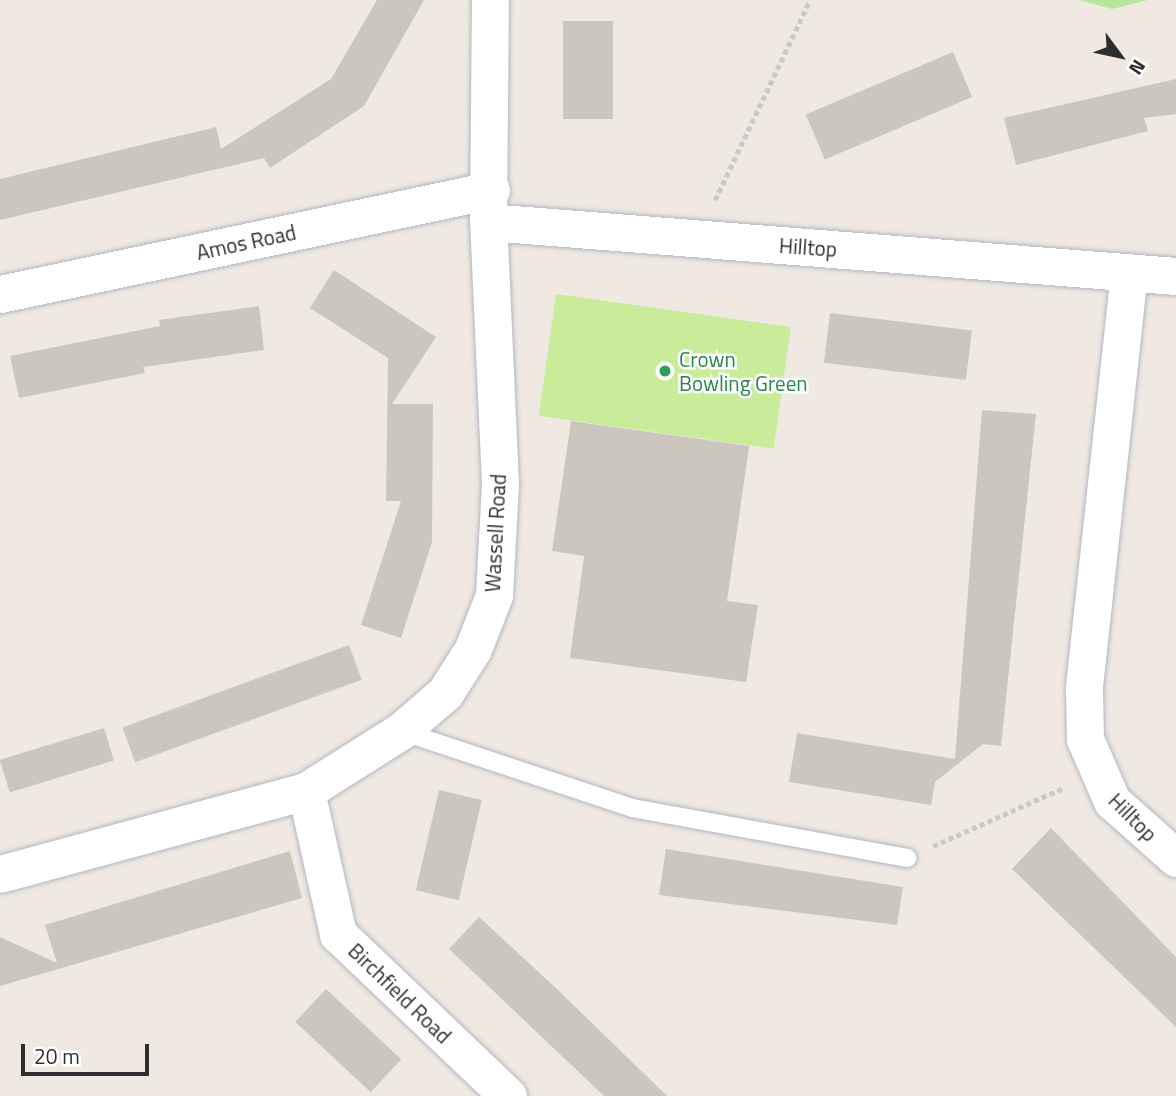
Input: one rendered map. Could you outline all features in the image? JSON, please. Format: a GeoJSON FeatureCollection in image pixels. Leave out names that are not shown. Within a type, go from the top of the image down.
{"type":"FeatureCollection","features":[{"type":"Feature","properties":{"kind":"street","name":"Wassell Road"},"geometry":{"type":"LineString","coordinates":[[0,874],[306,791],[401,731],[445,693],[473,649],[494,596],[500,483],[490,206],[490,0]]}},
{"type":"Feature","properties":{"kind":"street","name":"Hilltop"},"geometry":{"type":"LineString","coordinates":[[490,206],[696,239],[1176,276]]}},
{"type":"Feature","properties":{"kind":"street","name":"Amos Road"},"geometry":{"type":"LineString","coordinates":[[0,295],[490,206]]}},
{"type":"Feature","properties":{"kind":"street","name":"Hilltop"},"geometry":{"type":"LineString","coordinates":[[1129,272],[1084,689],[1085,739],[1095,773],[1112,801],[1176,858]]}},
{"type":"Feature","properties":{"kind":"street","name":"Birchfield Road"},"geometry":{"type":"LineString","coordinates":[[306,791],[338,934],[508,1096]]}},
{"type":"Feature","properties":{"kind":"lane"},"geometry":{"type":"LineString","coordinates":[[401,731],[632,808],[907,858]]}},
{"type":"Feature","properties":{"kind":"path"},"geometry":{"type":"LineString","coordinates":[[696,239],[810,0]]}},
{"type":"Feature","properties":{"kind":"path"},"geometry":{"type":"LineString","coordinates":[[907,858],[1095,773]]}},
{"type":"Feature","properties":{"kind":"green space"},"geometry":{"type":"Polygon","coordinates":[[[1079,0],[1148,0],[1112,9],[1079,0]]]}},
{"type":"Feature","properties":{"kind":"green space","name":"Crown Bowling Green"},"geometry":{"type":"Polygon","coordinates":[[[556,294],[791,327],[774,449],[539,416],[556,294]]]}},
{"type":"Feature","properties":{"kind":"building"},"geometry":{"type":"Polygon","coordinates":[[[377,0],[424,0],[364,106],[270,168],[264,158],[0,220],[0,179],[216,127],[221,149],[331,79],[377,0]]]}},
{"type":"Feature","properties":{"kind":"building"},"geometry":{"type":"Polygon","coordinates":[[[563,21],[613,21],[613,119],[563,119],[563,21]]]}},
{"type":"Feature","properties":{"kind":"building"},"geometry":{"type":"Polygon","coordinates":[[[953,52],[972,97],[825,160],[806,115],[953,52]]]}},
{"type":"Feature","properties":{"kind":"building"},"geometry":{"type":"Polygon","coordinates":[[[1176,79],[1176,114],[1144,118],[1148,131],[1016,165],[1004,118],[1176,79]]]}},
{"type":"Feature","properties":{"kind":"building"},"geometry":{"type":"Polygon","coordinates":[[[334,270],[436,337],[392,404],[433,404],[432,542],[401,638],[361,625],[401,501],[386,501],[388,358],[310,308],[334,270]]]}},
{"type":"Feature","properties":{"kind":"building"},"geometry":{"type":"Polygon","coordinates":[[[259,306],[264,350],[143,367],[145,373],[19,398],[10,356],[160,326],[159,320],[259,306]]]}},
{"type":"Feature","properties":{"kind":"building"},"geometry":{"type":"Polygon","coordinates":[[[830,313],[972,330],[966,380],[824,363],[830,313]]]}},
{"type":"Feature","properties":{"kind":"building"},"geometry":{"type":"Polygon","coordinates":[[[982,410],[1036,414],[1001,746],[983,744],[935,782],[931,805],[789,782],[797,733],[955,759],[982,410]]]}},
{"type":"Feature","properties":{"kind":"building"},"geometry":{"type":"Polygon","coordinates":[[[571,421],[749,446],[727,601],[758,605],[746,682],[570,658],[584,556],[552,551],[571,421]]]}},
{"type":"Feature","properties":{"kind":"building"},"geometry":{"type":"Polygon","coordinates":[[[349,645],[362,680],[135,762],[123,727],[349,645]]]}},
{"type":"Feature","properties":{"kind":"building"},"geometry":{"type":"Polygon","coordinates":[[[104,728],[114,761],[10,792],[0,760],[104,728]]]}},
{"type":"Feature","properties":{"kind":"building"},"geometry":{"type":"Polygon","coordinates":[[[439,790],[482,800],[459,900],[416,890],[439,790]]]}},
{"type":"Feature","properties":{"kind":"building"},"geometry":{"type":"Polygon","coordinates":[[[1051,828],[1176,957],[1176,1027],[1012,869],[1051,828]]]}},
{"type":"Feature","properties":{"kind":"building"},"geometry":{"type":"Polygon","coordinates":[[[666,849],[903,887],[897,925],[659,895],[666,849]]]}},
{"type":"Feature","properties":{"kind":"building"},"geometry":{"type":"Polygon","coordinates":[[[290,851],[302,898],[0,986],[0,937],[57,963],[45,925],[290,851]]]}},
{"type":"Feature","properties":{"kind":"building"},"geometry":{"type":"Polygon","coordinates":[[[479,917],[667,1096],[604,1096],[449,949],[479,917]]]}},
{"type":"Feature","properties":{"kind":"building"},"geometry":{"type":"Polygon","coordinates":[[[326,989],[401,1059],[371,1092],[295,1022],[326,989]]]}},
{"type":"Feature","properties":{"kind":"place","name":"Crown Bowling Green"},"geometry":{"type":"Point","coordinates":[665,371]}}]}
